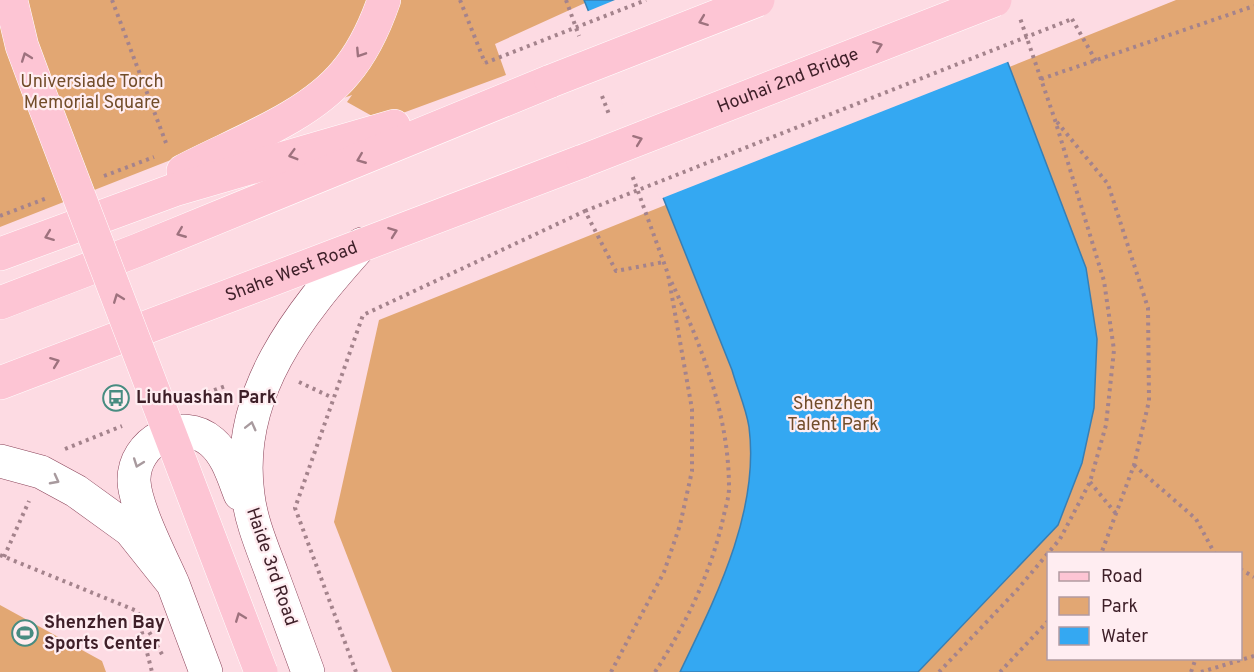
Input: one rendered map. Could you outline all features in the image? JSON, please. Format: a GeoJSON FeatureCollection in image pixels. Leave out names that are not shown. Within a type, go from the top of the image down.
{"type":"FeatureCollection","features":[{"type":"Feature","properties":{"kind":"main road"},"geometry":{"type":"LineString","coordinates":[[11,0],[22,46],[261,672]]}},
{"type":"Feature","properties":{"kind":"main road"},"geometry":{"type":"LineString","coordinates":[[97,218],[276,123],[327,91],[345,74],[362,50],[384,0]]}},
{"type":"Feature","properties":{"kind":"main road"},"geometry":{"type":"LineString","coordinates":[[0,303],[149,246],[551,81],[758,0]]}},
{"type":"Feature","properties":{"kind":"main road","name":"Houhai 2nd Bridge"},"geometry":{"type":"LineString","coordinates":[[583,161],[1006,6]]}},
{"type":"Feature","properties":{"kind":"main road"},"geometry":{"type":"LineString","coordinates":[[0,254],[218,176],[551,81]]}},
{"type":"Feature","properties":{"kind":"main road","name":"Shahe West Road"},"geometry":{"type":"LineString","coordinates":[[0,383],[583,161]]}},
{"type":"Feature","properties":{"kind":"main road","name":"Haide 3rd Road"},"geometry":{"type":"LineString","coordinates":[[308,672],[261,545],[248,498],[245,463],[249,431],[269,369],[298,321],[362,244]]}},
{"type":"Feature","properties":{"kind":"main road"},"geometry":{"type":"LineString","coordinates":[[206,672],[173,584],[136,496],[134,483],[139,458],[155,439],[178,431],[200,435],[220,450],[261,545]]}},
{"type":"Feature","properties":{"kind":"main road"},"geometry":{"type":"LineString","coordinates":[[0,461],[41,472],[76,491],[130,530],[173,584]]}},
{"type":"Feature","properties":{"kind":"path"},"geometry":{"type":"LineString","coordinates":[[112,0],[169,151]]}},
{"type":"Feature","properties":{"kind":"path"},"geometry":{"type":"LineString","coordinates":[[460,0],[485,63],[646,0]]}},
{"type":"Feature","properties":{"kind":"path"},"geometry":{"type":"LineString","coordinates":[[566,0],[580,38]]}},
{"type":"Feature","properties":{"kind":"path"},"geometry":{"type":"LineString","coordinates":[[1006,6],[1041,79],[1055,120],[1104,281],[1114,350],[1106,425],[1090,482],[1060,539],[1049,552]]}},
{"type":"Feature","properties":{"kind":"path"},"geometry":{"type":"LineString","coordinates":[[1041,79],[1254,6]]}},
{"type":"Feature","properties":{"kind":"path"},"geometry":{"type":"LineString","coordinates":[[356,672],[296,508],[363,315],[585,212],[1072,19],[1096,61]]}},
{"type":"Feature","properties":{"kind":"path"},"geometry":{"type":"LineString","coordinates":[[1055,120],[1108,183],[1148,309],[1149,401],[1134,465],[1102,552]]}},
{"type":"Feature","properties":{"kind":"path"},"geometry":{"type":"LineString","coordinates":[[95,179],[159,155]]}},
{"type":"Feature","properties":{"kind":"path"},"geometry":{"type":"LineString","coordinates":[[0,216],[53,195]]}},
{"type":"Feature","properties":{"kind":"path"},"geometry":{"type":"LineString","coordinates":[[585,212],[616,271],[664,262],[706,358],[725,441],[729,490],[704,585],[681,632],[655,672]]}},
{"type":"Feature","properties":{"kind":"path"},"geometry":{"type":"LineString","coordinates":[[611,672],[664,572],[680,525],[692,471],[692,409],[668,274]]}},
{"type":"Feature","properties":{"kind":"path"},"geometry":{"type":"LineString","coordinates":[[1134,465],[1196,519],[1214,552]]}},
{"type":"Feature","properties":{"kind":"path"},"geometry":{"type":"LineString","coordinates":[[41,472],[2,556],[137,611],[166,662]]}},
{"type":"Feature","properties":{"kind":"path"},"geometry":{"type":"LineString","coordinates":[[1090,482],[1117,515]]}},
{"type":"Feature","properties":{"kind":"path"},"geometry":{"type":"LineString","coordinates":[[939,672],[1017,590],[1047,554]]}},
{"type":"Feature","properties":{"kind":"path"},"geometry":{"type":"LineString","coordinates":[[137,611],[152,672]]}},
{"type":"Feature","properties":{"kind":"path"},"geometry":{"type":"LineString","coordinates":[[1000,672],[1047,622]]}},
{"type":"Feature","properties":{"kind":"path"},"geometry":{"type":"LineString","coordinates":[[1201,672],[1241,660]]}},
{"type":"Feature","properties":{"kind":"green space","name":"Universiade Torch Memorial Square"},"geometry":{"type":"Polygon","coordinates":[[[0,0],[584,0],[585,3],[495,44],[506,75],[381,121],[347,102],[352,95],[186,154],[0,227],[0,0]]]}},
{"type":"Feature","properties":{"kind":"green space","name":"Shenzhen Talent Park"},"geometry":{"type":"Polygon","coordinates":[[[1176,0],[1254,0],[1254,672],[392,672],[334,522],[379,320],[1176,0]]]}},
{"type":"Feature","properties":{"kind":"green space","name":"Shenzhen Bay Sports Center"},"geometry":{"type":"Polygon","coordinates":[[[0,605],[102,661],[106,672],[0,672],[0,605]]]}},
{"type":"Feature","properties":{"kind":"water"},"geometry":{"type":"Polygon","coordinates":[[[584,0],[984,0],[1086,268],[1097,339],[1094,408],[1082,463],[1058,525],[918,672],[680,672],[720,585],[741,523],[748,491],[751,459],[749,427],[732,370],[584,0]]]}},
{"type":"Feature","properties":{"kind":"pier"},"geometry":{"type":"Polygon","coordinates":[[[615,0],[987,0],[1010,61],[660,199],[586,12],[615,0]]]}},
{"type":"Feature","properties":{"kind":"place","name":"Liuhuashan Park"},"geometry":{"type":"Point","coordinates":[116,398]}},
{"type":"Feature","properties":{"kind":"place","name":"Shenzhen Bay Sports Center"},"geometry":{"type":"Point","coordinates":[25,633]}}]}
